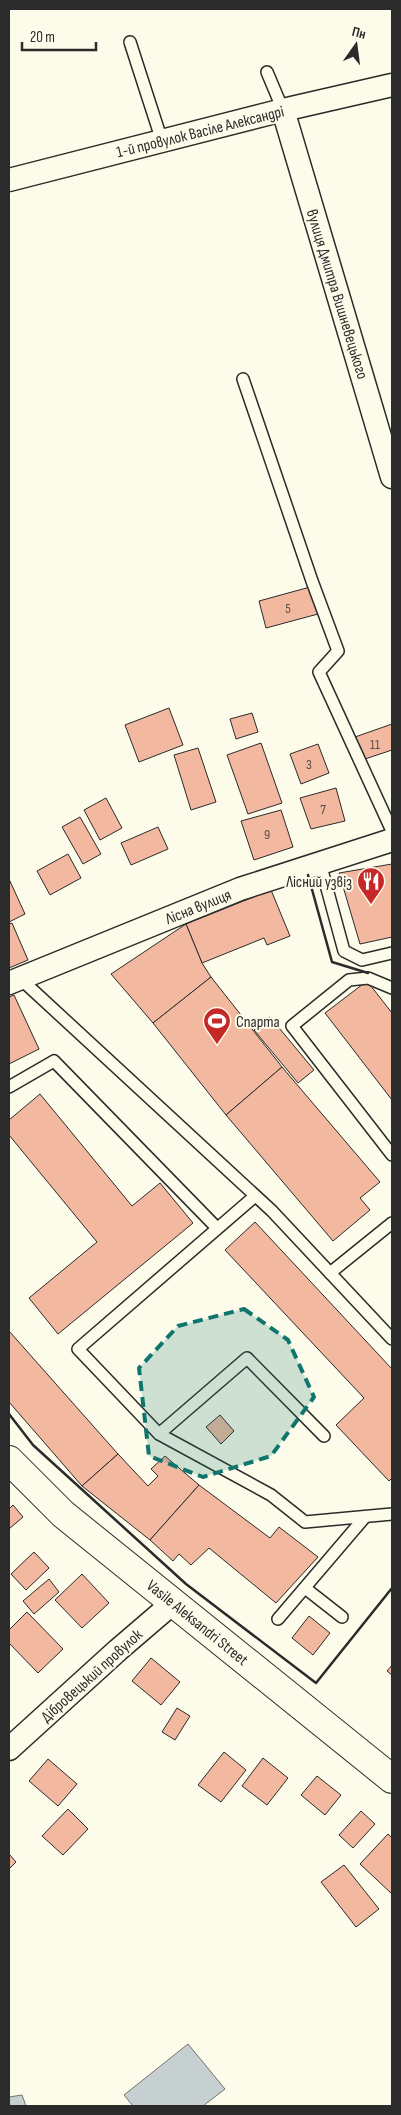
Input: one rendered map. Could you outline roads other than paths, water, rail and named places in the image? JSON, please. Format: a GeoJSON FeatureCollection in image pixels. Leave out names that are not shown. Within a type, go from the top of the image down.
{"type":"FeatureCollection","features":[{"type":"Feature","properties":{"kind":"main road","name":"Vasile Aleksandri Street"},"geometry":{"type":"LineString","coordinates":[[9,1460],[63,1514],[392,1779]]}},
{"type":"Feature","properties":{"kind":"street","name":"1-й провулок Васіле Александрі"},"geometry":{"type":"LineString","coordinates":[[9,180],[283,110],[392,85]]}},
{"type":"Feature","properties":{"kind":"street","name":"вулиця Дмитра Вишневецького"},"geometry":{"type":"LineString","coordinates":[[283,110],[392,477]]}},
{"type":"Feature","properties":{"kind":"street","name":"Лісна вулиця"},"geometry":{"type":"LineString","coordinates":[[15,980],[240,889],[392,840]]}},
{"type":"Feature","properties":{"kind":"street","name":"Дібровецький провулок"},"geometry":{"type":"LineString","coordinates":[[9,1749],[174,1602]]}},
{"type":"Feature","properties":{"kind":"lane"},"geometry":{"type":"LineString","coordinates":[[130,42],[162,141]]}},
{"type":"Feature","properties":{"kind":"lane"},"geometry":{"type":"LineString","coordinates":[[267,72],[283,110]]}},
{"type":"Feature","properties":{"kind":"lane"},"geometry":{"type":"LineString","coordinates":[[244,379],[312,581],[338,651],[319,672],[392,831]]}},
{"type":"Feature","properties":{"kind":"lane"},"geometry":{"type":"LineString","coordinates":[[320,863],[344,951],[362,960],[392,953]]}},
{"type":"Feature","properties":{"kind":"lane"},"geometry":{"type":"LineString","coordinates":[[392,988],[368,978],[349,980],[292,1026],[392,1155]]}},
{"type":"Feature","properties":{"kind":"lane"},"geometry":{"type":"LineString","coordinates":[[15,980],[25,983],[255,1196],[392,1339]]}},
{"type":"Feature","properties":{"kind":"lane"},"geometry":{"type":"LineString","coordinates":[[9,1087],[54,1061],[218,1228]]}},
{"type":"Feature","properties":{"kind":"lane"},"geometry":{"type":"LineString","coordinates":[[255,1196],[78,1349],[159,1434],[271,1495],[306,1522],[392,1514]]}},
{"type":"Feature","properties":{"kind":"lane"},"geometry":{"type":"LineString","coordinates":[[330,1273],[392,1223]]}},
{"type":"Feature","properties":{"kind":"lane"},"geometry":{"type":"LineString","coordinates":[[159,1434],[247,1358],[324,1436]]}},
{"type":"Feature","properties":{"kind":"lane"},"geometry":{"type":"LineString","coordinates":[[278,1619],[365,1517]]}},
{"type":"Feature","properties":{"kind":"lane"},"geometry":{"type":"LineString","coordinates":[[305,1588],[342,1617]]}},
{"type":"Feature","properties":{"kind":"place","name":"Лісний узвіз"},"geometry":{"type":"Point","coordinates":[371,905]}},
{"type":"Feature","properties":{"kind":"place","name":"Спарта"},"geometry":{"type":"Point","coordinates":[217,1045]}}]}
